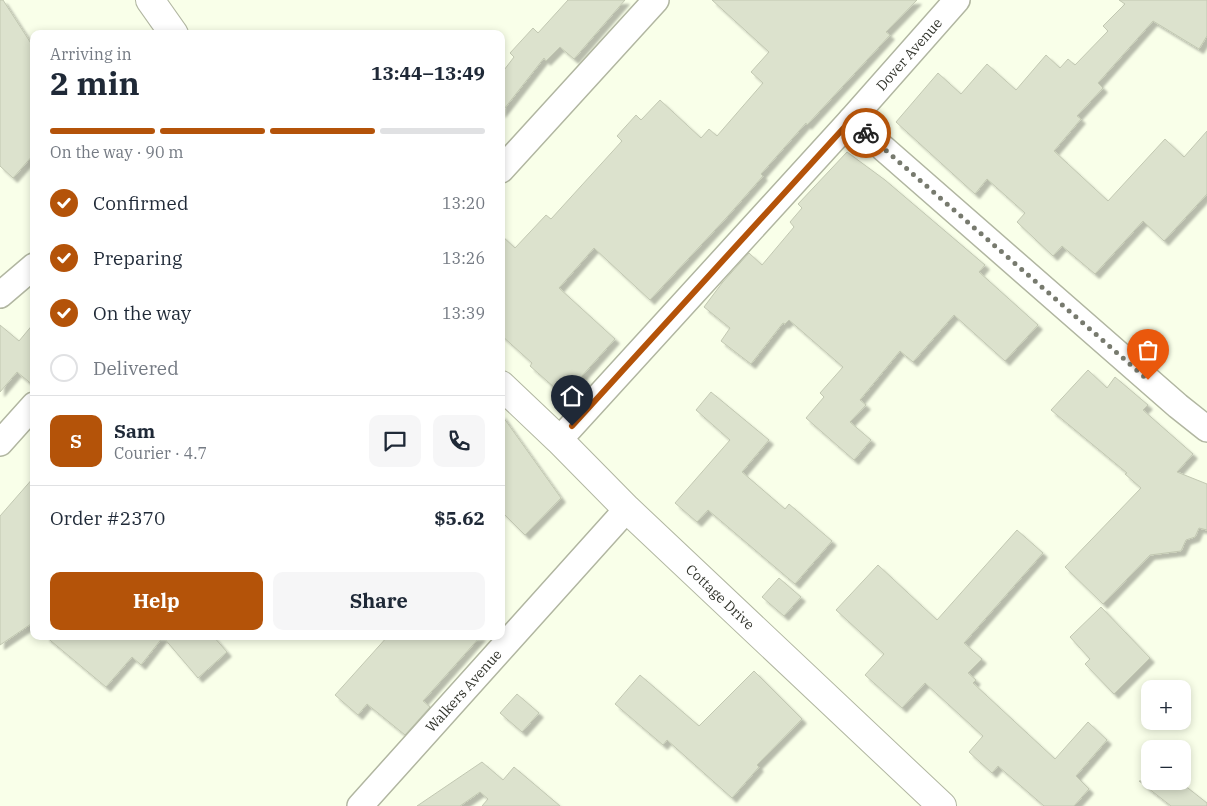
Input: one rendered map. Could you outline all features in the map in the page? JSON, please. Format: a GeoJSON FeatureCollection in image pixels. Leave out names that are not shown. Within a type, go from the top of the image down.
{"type":"FeatureCollection","features":[{"type":"Feature","properties":{"kind":"street"},"geometry":{"type":"LineString","coordinates":[[150,0],[171,30]]}},
{"type":"Feature","properties":{"kind":"street"},"geometry":{"type":"LineString","coordinates":[[505,166],[656,0]]}},
{"type":"Feature","properties":{"kind":"street","name":"Dover Avenue"},"geometry":{"type":"LineString","coordinates":[[559,440],[851,120],[957,0]]}},
{"type":"Feature","properties":{"kind":"street"},"geometry":{"type":"LineString","coordinates":[[851,120],[1170,400],[1207,429]]}},
{"type":"Feature","properties":{"kind":"street"},"geometry":{"type":"LineString","coordinates":[[0,295],[30,269]]}},
{"type":"Feature","properties":{"kind":"street","name":"Cottage Drive"},"geometry":{"type":"LineString","coordinates":[[505,389],[627,509],[942,806]]}},
{"type":"Feature","properties":{"kind":"street"},"geometry":{"type":"LineString","coordinates":[[0,443],[30,409]]}},
{"type":"Feature","properties":{"kind":"street","name":"Walkers Avenue"},"geometry":{"type":"LineString","coordinates":[[360,806],[627,509]]}},
{"type":"Feature","properties":{"kind":"building"},"geometry":{"type":"Polygon","coordinates":[[[0,0],[3,0],[30,42],[30,159],[13,178],[0,166],[0,0]]]}},
{"type":"Feature","properties":{"kind":"building"},"geometry":{"type":"Polygon","coordinates":[[[568,0],[625,0],[574,59],[560,47],[546,61],[544,58],[505,108],[505,69],[514,57],[510,53],[533,28],[538,33],[568,0]]]}},
{"type":"Feature","properties":{"kind":"building"},"geometry":{"type":"Polygon","coordinates":[[[712,0],[917,0],[886,32],[890,35],[807,125],[806,123],[761,174],[763,176],[727,217],[650,300],[594,248],[559,288],[615,339],[564,396],[530,366],[532,363],[505,339],[505,239],[515,248],[546,215],[551,219],[622,141],[617,136],[636,115],[641,120],[660,100],[701,138],[709,129],[717,136],[763,83],[751,72],[769,52],[712,0]]]}},
{"type":"Feature","properties":{"kind":"building"},"geometry":{"type":"Polygon","coordinates":[[[1119,0],[1207,0],[1207,36],[1199,49],[1153,21],[1098,83],[1103,88],[1077,116],[1081,119],[1054,151],[1108,201],[1165,139],[1184,157],[1207,131],[1207,194],[1164,241],[1143,221],[1095,274],[1062,246],[1053,256],[1017,222],[1025,213],[987,179],[975,194],[896,122],[938,73],[961,94],[987,64],[1016,90],[1046,55],[1060,68],[1068,59],[1075,65],[1108,31],[1103,26],[1125,4],[1119,0]]]}},
{"type":"Feature","properties":{"kind":"building"},"geometry":{"type":"Polygon","coordinates":[[[847,152],[885,180],[985,265],[979,272],[1038,325],[1005,361],[954,315],[913,362],[900,351],[860,400],[866,405],[850,422],[871,440],[854,460],[806,418],[824,397],[820,393],[843,367],[789,320],[785,324],[783,323],[751,364],[721,341],[730,328],[704,307],[722,283],[749,253],[762,265],[794,227],[790,222],[802,208],[798,204],[847,152]]]}},
{"type":"Feature","properties":{"kind":"building"},"geometry":{"type":"Polygon","coordinates":[[[0,325],[19,341],[30,328],[30,383],[17,372],[0,392],[0,325]]]}},
{"type":"Feature","properties":{"kind":"building"},"geometry":{"type":"Polygon","coordinates":[[[1088,370],[1107,388],[1115,377],[1148,405],[1143,410],[1193,454],[1177,472],[1207,484],[1207,530],[1199,528],[1195,537],[1186,540],[1181,551],[1150,555],[1103,604],[1065,567],[1141,488],[1125,474],[1127,473],[1051,410],[1088,370]]]}},
{"type":"Feature","properties":{"kind":"building"},"geometry":{"type":"Polygon","coordinates":[[[711,392],[769,440],[742,472],[785,509],[789,504],[832,541],[795,584],[708,510],[697,522],[675,503],[730,440],[696,410],[711,392]]]}},
{"type":"Feature","properties":{"kind":"building"},"geometry":{"type":"Polygon","coordinates":[[[505,420],[561,498],[525,535],[505,515],[505,420]]]}},
{"type":"Feature","properties":{"kind":"building"},"geometry":{"type":"Polygon","coordinates":[[[30,482],[30,625],[0,645],[0,516],[30,482]]]}},
{"type":"Feature","properties":{"kind":"building"},"geometry":{"type":"Polygon","coordinates":[[[1017,530],[1043,553],[964,643],[982,659],[968,673],[976,680],[973,683],[1055,759],[1088,722],[1107,740],[1076,776],[1089,789],[1074,806],[1044,806],[998,766],[992,773],[969,752],[983,736],[925,683],[902,708],[865,675],[884,654],[836,610],[878,565],[937,620],[1017,530]]]}},
{"type":"Feature","properties":{"kind":"building"},"geometry":{"type":"Polygon","coordinates":[[[779,578],[801,597],[784,616],[762,597],[779,578]]]}},
{"type":"Feature","properties":{"kind":"building"},"geometry":{"type":"Polygon","coordinates":[[[1101,607],[1150,658],[1114,694],[1085,664],[1090,659],[1070,637],[1101,607]]]}},
{"type":"Feature","properties":{"kind":"building"},"geometry":{"type":"Polygon","coordinates":[[[50,640],[161,640],[141,665],[132,657],[106,687],[50,640]]]}},
{"type":"Feature","properties":{"kind":"building"},"geometry":{"type":"Polygon","coordinates":[[[166,640],[216,640],[227,652],[198,678],[166,640]]]}},
{"type":"Feature","properties":{"kind":"building"},"geometry":{"type":"Polygon","coordinates":[[[384,640],[477,640],[423,701],[430,707],[405,735],[367,704],[358,715],[335,695],[384,640]]]}},
{"type":"Feature","properties":{"kind":"building"},"geometry":{"type":"Polygon","coordinates":[[[754,671],[802,719],[757,765],[759,767],[732,798],[667,740],[663,745],[615,704],[640,675],[699,726],[754,671]]]}},
{"type":"Feature","properties":{"kind":"building"},"geometry":{"type":"Polygon","coordinates":[[[517,694],[539,713],[522,732],[500,713],[517,694]]]}},
{"type":"Feature","properties":{"kind":"building"},"geometry":{"type":"Polygon","coordinates":[[[482,762],[503,780],[514,767],[560,806],[482,806],[488,799],[480,792],[460,806],[417,806],[482,762]]]}},
{"type":"Feature","properties":{"kind":"building"},"geometry":{"type":"Polygon","coordinates":[[[1151,790],[1190,790],[1207,803],[1207,806],[1171,806],[1151,790]]]}},
{"type":"Feature","properties":{"kind":"way so far"},"geometry":{"type":"LineString","coordinates":[[866,133],[1148,380]]}},
{"type":"Feature","properties":{"kind":"route"},"geometry":{"type":"LineString","coordinates":[[572,426],[851,120],[866,133]]}}]}
